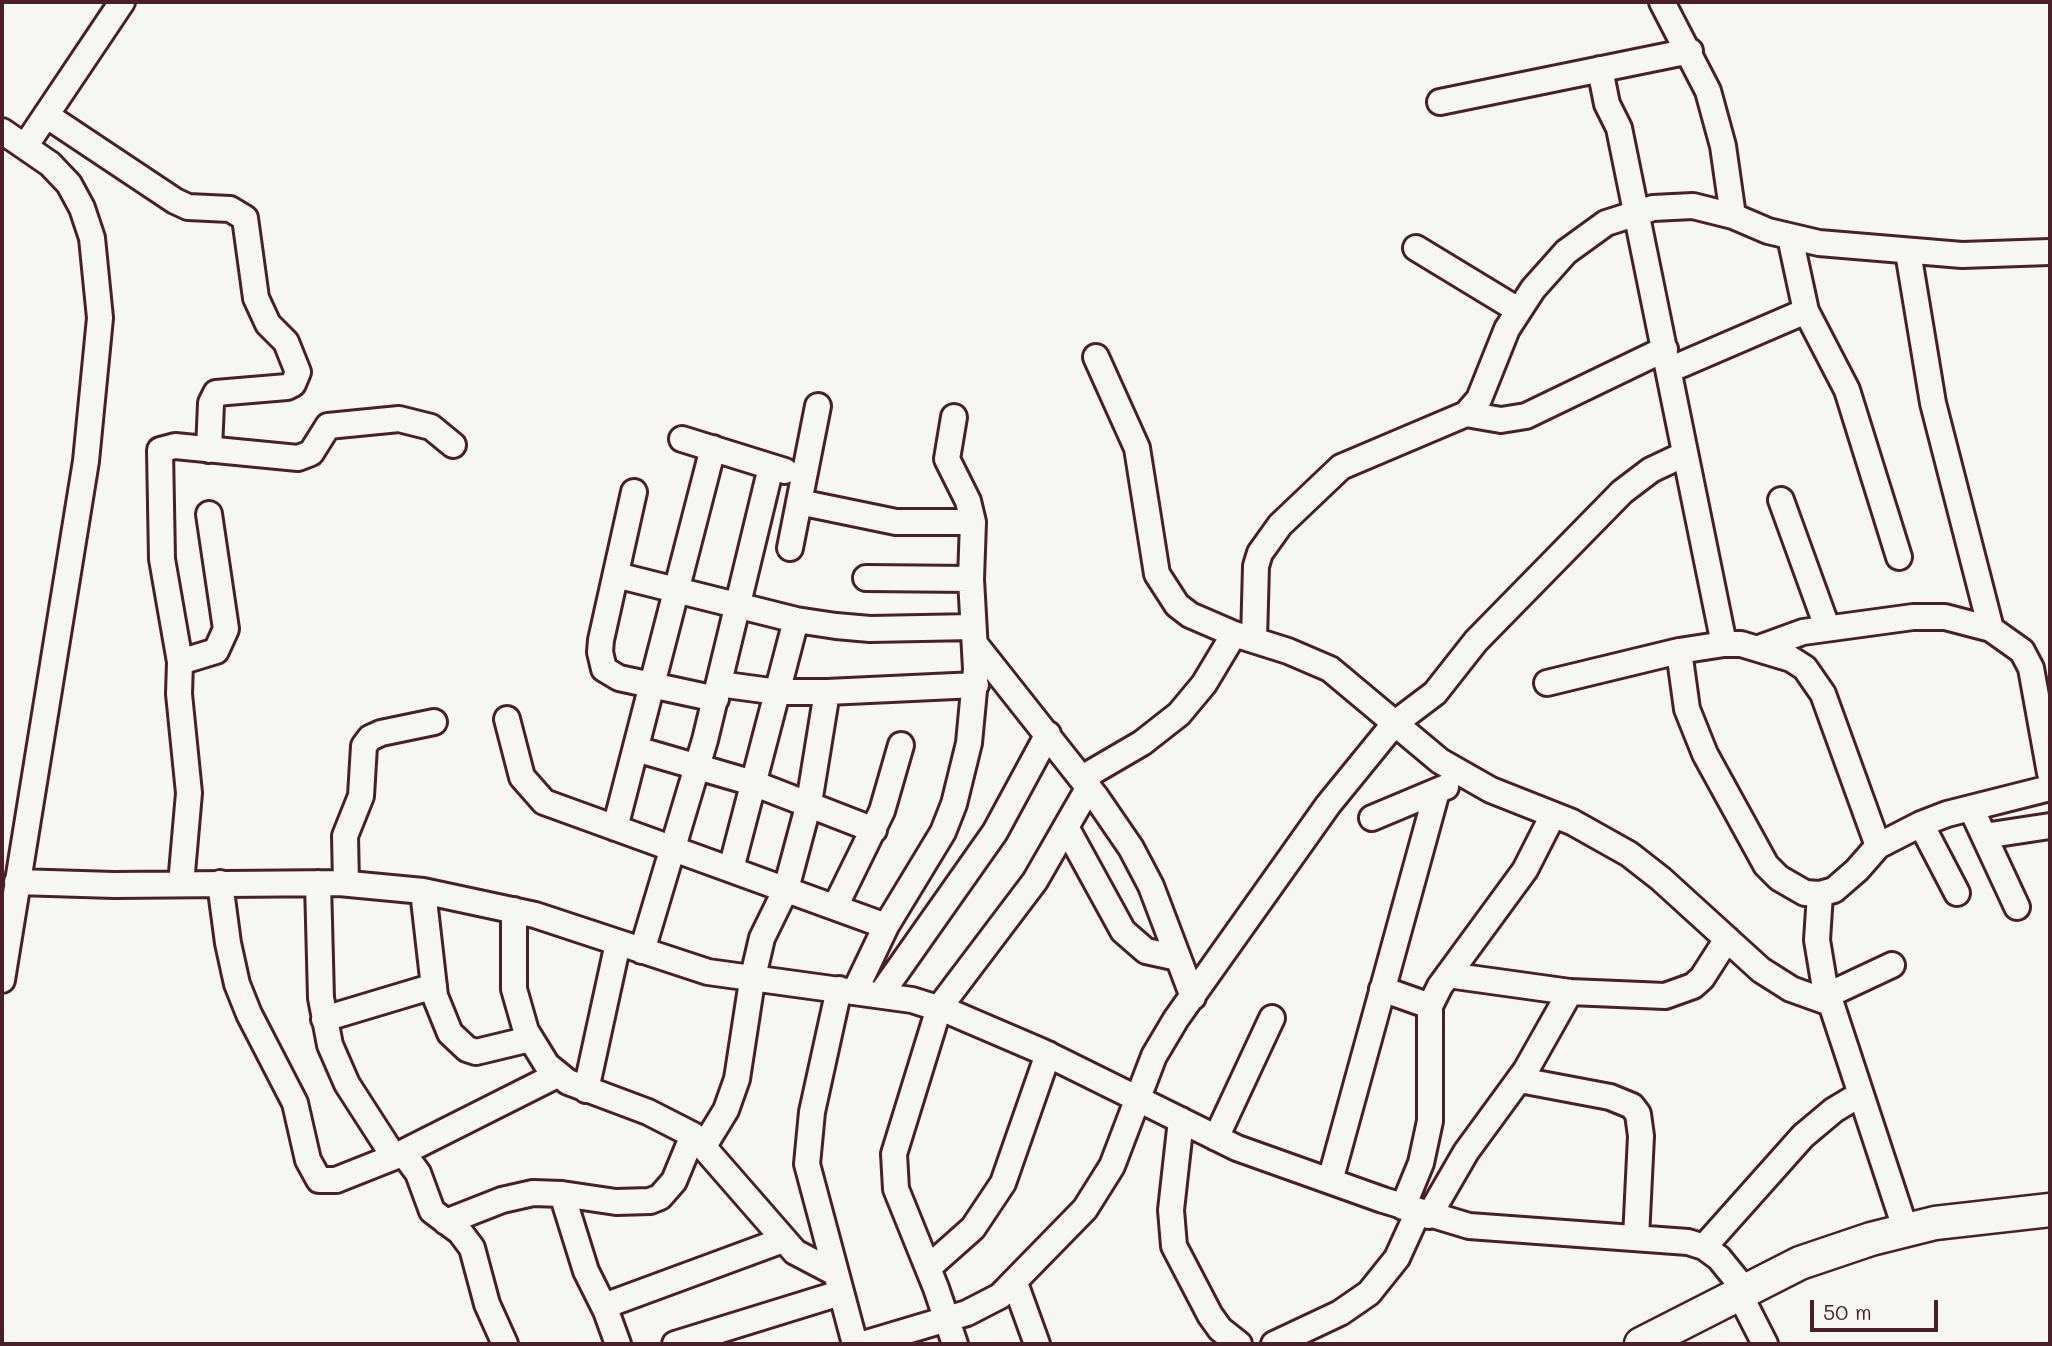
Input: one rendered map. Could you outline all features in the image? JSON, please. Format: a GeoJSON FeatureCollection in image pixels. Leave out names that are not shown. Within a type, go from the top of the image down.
{"type":"FeatureCollection","features":[{"type":"Feature","properties":{"kind":"main road"},"geometry":{"type":"LineString","coordinates":[[1647,1343],[1800,1263],[1935,1223],[2050,1210]]}},
{"type":"Feature","properties":{"kind":"street"},"geometry":{"type":"LineString","coordinates":[[26,145],[122,2]]}},
{"type":"Feature","properties":{"kind":"street"},"geometry":{"type":"LineString","coordinates":[[1662,2],[1671,23],[1690,51],[1716,117],[1728,176],[1732,216]]}},
{"type":"Feature","properties":{"kind":"street"},"geometry":{"type":"LineString","coordinates":[[1440,102],[1690,51]]}},
{"type":"Feature","properties":{"kind":"street"},"geometry":{"type":"LineString","coordinates":[[1600,69],[1607,104],[1619,128],[1724,644]]}},
{"type":"Feature","properties":{"kind":"street"},"geometry":{"type":"LineString","coordinates":[[46,115],[175,201],[188,206],[230,209],[245,218],[256,298],[268,324],[286,342],[298,372],[293,384],[287,387],[216,393],[211,403],[209,450]]}},
{"type":"Feature","properties":{"kind":"street"},"geometry":{"type":"LineString","coordinates":[[2,131],[50,164],[69,184],[82,208],[92,238],[100,318],[84,474],[2,980]]}},
{"type":"Feature","properties":{"kind":"street"},"geometry":{"type":"LineString","coordinates":[[955,1344],[928,1268],[901,1206],[894,1164],[898,1139],[939,1008],[1018,905],[1066,827],[1085,783],[1179,714],[1244,637],[1260,553],[1280,525],[1341,467],[1466,414],[1482,392],[1499,346],[1518,310],[1533,289],[1587,235],[1606,223],[1636,212],[1693,206],[1732,216],[1790,237],[1860,248],[1998,256],[2050,252]]}},
{"type":"Feature","properties":{"kind":"street"},"geometry":{"type":"LineString","coordinates":[[1790,237],[1806,312],[1847,390],[1899,557]]}},
{"type":"Feature","properties":{"kind":"street"},"geometry":{"type":"LineString","coordinates":[[1416,248],[1518,310]]}},
{"type":"Feature","properties":{"kind":"street"},"geometry":{"type":"LineString","coordinates":[[1908,251],[1933,403],[1991,629]]}},
{"type":"Feature","properties":{"kind":"street"},"geometry":{"type":"LineString","coordinates":[[1466,414],[1501,420],[1526,416],[1667,360],[1806,312]]}},
{"type":"Feature","properties":{"kind":"street"},"geometry":{"type":"LineString","coordinates":[[1096,357],[1137,448],[1153,554],[1164,589],[1190,615],[1330,669],[1394,724],[1467,778],[1553,815],[1629,854],[1775,981],[1829,999],[1892,965]]}},
{"type":"Feature","properties":{"kind":"street"},"geometry":{"type":"LineString","coordinates":[[790,548],[818,406]]}},
{"type":"Feature","properties":{"kind":"street"},"geometry":{"type":"LineString","coordinates":[[855,1344],[810,1180],[807,1147],[847,990],[933,850],[954,804],[969,743],[976,685],[971,579],[973,522],[964,491],[948,467],[947,450],[954,417]]}},
{"type":"Feature","properties":{"kind":"street"},"geometry":{"type":"LineString","coordinates":[[181,884],[189,793],[179,694],[180,662],[164,573],[159,456],[165,447],[306,457],[312,453],[328,426],[399,419],[431,427],[453,445]]}},
{"type":"Feature","properties":{"kind":"street"},"geometry":{"type":"LineString","coordinates":[[682,439],[803,477]]}},
{"type":"Feature","properties":{"kind":"street"},"geometry":{"type":"LineString","coordinates":[[615,828],[713,448]]}},
{"type":"Feature","properties":{"kind":"street"},"geometry":{"type":"LineString","coordinates":[[863,1344],[982,1306],[1015,1283],[1096,1194],[1112,1166],[1154,1056],[1302,839],[1394,724],[1435,693],[1476,641],[1622,492],[1651,470],[1685,454]]}},
{"type":"Feature","properties":{"kind":"street"},"geometry":{"type":"LineString","coordinates":[[642,951],[698,767],[771,467]]}},
{"type":"Feature","properties":{"kind":"street"},"geometry":{"type":"LineString","coordinates":[[634,492],[601,640],[604,669],[619,678],[718,691],[827,692],[976,685]]}},
{"type":"Feature","properties":{"kind":"street"},"geometry":{"type":"LineString","coordinates":[[1781,500],[1828,627]]}},
{"type":"Feature","properties":{"kind":"street"},"geometry":{"type":"LineString","coordinates":[[799,502],[896,522],[973,522]]}},
{"type":"Feature","properties":{"kind":"street"},"geometry":{"type":"LineString","coordinates":[[180,662],[208,656],[216,651],[226,629],[209,514]]}},
{"type":"Feature","properties":{"kind":"street"},"geometry":{"type":"LineString","coordinates":[[616,575],[796,620],[870,629],[974,636],[1085,783],[1142,866],[1194,997]]}},
{"type":"Feature","properties":{"kind":"street"},"geometry":{"type":"LineString","coordinates":[[866,578],[971,579]]}},
{"type":"Feature","properties":{"kind":"street"},"geometry":{"type":"LineString","coordinates":[[1759,648],[1803,632],[1913,617],[1945,617],[1991,629],[2022,651],[2031,668],[2050,773]]}},
{"type":"Feature","properties":{"kind":"street"},"geometry":{"type":"LineString","coordinates":[[731,869],[796,620]]}},
{"type":"Feature","properties":{"kind":"street"},"geometry":{"type":"LineString","coordinates":[[1547,684],[1679,651],[1724,644],[1759,648],[1791,659],[1816,680],[1834,719],[1878,846]]}},
{"type":"Feature","properties":{"kind":"street"},"geometry":{"type":"LineString","coordinates":[[1679,651],[1690,722],[1755,850],[1779,878],[1805,893],[1820,894],[1843,884],[1878,846],[1921,824],[2050,788]]}},
{"type":"Feature","properties":{"kind":"street"},"geometry":{"type":"LineString","coordinates":[[446,1222],[517,1196],[562,1194],[629,1203],[660,1197],[674,1181],[698,1141],[734,1093],[752,981],[762,938],[786,889],[809,803],[827,692]]}},
{"type":"Feature","properties":{"kind":"street"},"geometry":{"type":"LineString","coordinates":[[507,719],[517,766],[534,794],[556,808],[886,926]]}},
{"type":"Feature","properties":{"kind":"street"},"geometry":{"type":"LineString","coordinates":[[346,883],[345,836],[360,796],[364,746],[370,738],[381,733],[434,722]]}},
{"type":"Feature","properties":{"kind":"street"},"geometry":{"type":"LineString","coordinates":[[881,994],[995,832],[1048,734]]}},
{"type":"Feature","properties":{"kind":"street"},"geometry":{"type":"LineString","coordinates":[[835,907],[874,830],[901,744]]}},
{"type":"Feature","properties":{"kind":"street"},"geometry":{"type":"LineString","coordinates":[[636,749],[753,783],[874,830]]}},
{"type":"Feature","properties":{"kind":"street"},"geometry":{"type":"LineString","coordinates":[[1372,818],[1467,778]]}},
{"type":"Feature","properties":{"kind":"street"},"geometry":{"type":"LineString","coordinates":[[1329,1181],[1437,791]]}},
{"type":"Feature","properties":{"kind":"street"},"geometry":{"type":"LineString","coordinates":[[1971,808],[2017,907]]}},
{"type":"Feature","properties":{"kind":"street"},"geometry":{"type":"LineString","coordinates":[[1417,1212],[1421,1163],[1430,1121],[1430,1006],[1448,975],[1525,870],[1553,815]]}},
{"type":"Feature","properties":{"kind":"street"},"geometry":{"type":"LineString","coordinates":[[1921,824],[1957,893]]}},
{"type":"Feature","properties":{"kind":"street"},"geometry":{"type":"LineString","coordinates":[[1984,836],[2050,826]]}},
{"type":"Feature","properties":{"kind":"street"},"geometry":{"type":"LineString","coordinates":[[1066,827],[1123,931],[1146,951],[1178,958]]}},
{"type":"Feature","properties":{"kind":"street"},"geometry":{"type":"LineString","coordinates":[[17,882],[346,883],[423,891],[514,911],[708,972],[752,981],[881,994],[939,1008],[1048,1054],[1139,1097],[1216,1138],[1417,1212],[1492,1229],[1673,1240],[1704,1247],[1719,1258],[1742,1291],[1765,1344]]}},
{"type":"Feature","properties":{"kind":"street"},"geometry":{"type":"LineString","coordinates":[[220,883],[237,984],[249,1014],[295,1103],[308,1160],[315,1173],[326,1182],[398,1155],[556,1075]]}},
{"type":"Feature","properties":{"kind":"street"},"geometry":{"type":"LineString","coordinates":[[318,883],[324,1019],[337,1065],[398,1155],[418,1172],[427,1203],[460,1232],[472,1248],[488,1304],[505,1344]]}},
{"type":"Feature","properties":{"kind":"street"},"geometry":{"type":"LineString","coordinates":[[423,891],[434,986],[440,1012],[450,1033],[467,1049],[484,1052],[530,1039]]}},
{"type":"Feature","properties":{"kind":"street"},"geometry":{"type":"LineString","coordinates":[[1820,894],[1818,940],[1829,999],[1906,1231]]}},
{"type":"Feature","properties":{"kind":"street"},"geometry":{"type":"LineString","coordinates":[[514,911],[514,989],[530,1039],[556,1075],[586,1090],[648,1112],[698,1141],[783,1240],[805,1260],[838,1283]]}},
{"type":"Feature","properties":{"kind":"street"},"geometry":{"type":"LineString","coordinates":[[1448,975],[1570,992],[1652,997],[1681,991],[1702,978],[1727,939]]}},
{"type":"Feature","properties":{"kind":"street"},"geometry":{"type":"LineString","coordinates":[[586,1090],[618,943]]}},
{"type":"Feature","properties":{"kind":"street"},"geometry":{"type":"LineString","coordinates":[[324,1019],[434,986]]}},
{"type":"Feature","properties":{"kind":"street"},"geometry":{"type":"LineString","coordinates":[[1382,989],[1430,1006]]}},
{"type":"Feature","properties":{"kind":"street"},"geometry":{"type":"LineString","coordinates":[[1274,1344],[1339,1313],[1369,1293],[1397,1258],[1417,1212],[1520,1080],[1570,992]]}},
{"type":"Feature","properties":{"kind":"street"},"geometry":{"type":"LineString","coordinates":[[1216,1138],[1272,1018]]}},
{"type":"Feature","properties":{"kind":"street"},"geometry":{"type":"LineString","coordinates":[[928,1268],[973,1228],[1003,1183],[1048,1054]]}},
{"type":"Feature","properties":{"kind":"street"},"geometry":{"type":"LineString","coordinates":[[1520,1080],[1610,1097],[1632,1107],[1638,1114],[1641,1136],[1636,1238]]}},
{"type":"Feature","properties":{"kind":"street"},"geometry":{"type":"LineString","coordinates":[[1704,1247],[1803,1136],[1834,1110],[1859,1095]]}},
{"type":"Feature","properties":{"kind":"street"},"geometry":{"type":"LineString","coordinates":[[1181,1120],[1171,1210],[1174,1246],[1210,1315],[1220,1329],[1239,1344]]}},
{"type":"Feature","properties":{"kind":"street"},"geometry":{"type":"LineString","coordinates":[[562,1194],[586,1271],[604,1306],[618,1344]]}},
{"type":"Feature","properties":{"kind":"street"},"geometry":{"type":"LineString","coordinates":[[604,1306],[783,1240]]}},
{"type":"Feature","properties":{"kind":"street"},"geometry":{"type":"LineString","coordinates":[[676,1344],[838,1283]]}},
{"type":"Feature","properties":{"kind":"street"},"geometry":{"type":"LineString","coordinates":[[1015,1283],[1037,1344]]}}]}
